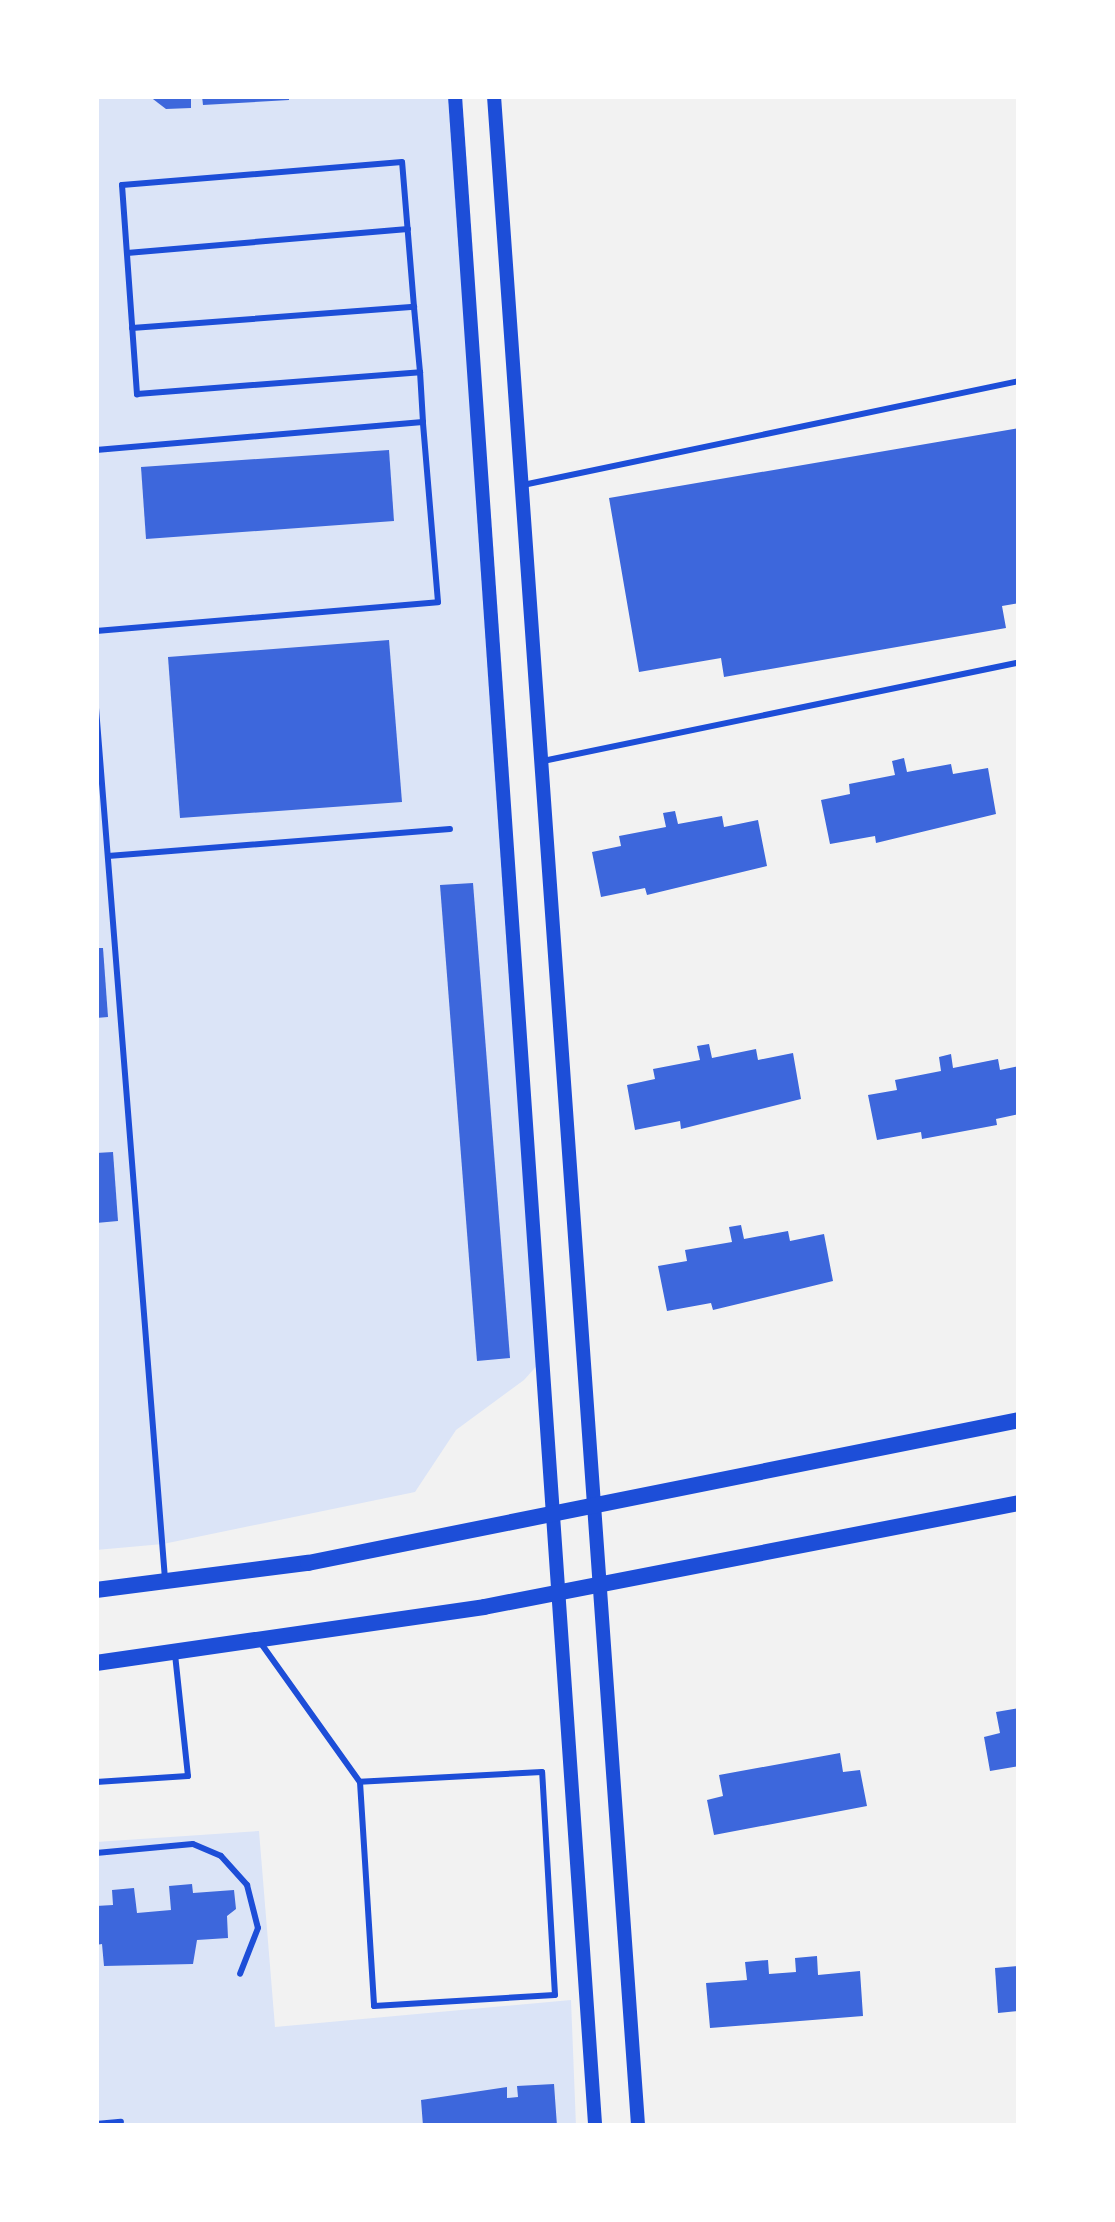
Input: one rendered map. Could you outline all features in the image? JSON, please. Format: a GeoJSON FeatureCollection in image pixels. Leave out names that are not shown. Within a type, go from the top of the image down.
{"type":"FeatureCollection","features":[{"type":"Feature","properties":{"kind":"main road"},"geometry":{"type":"LineString","coordinates":[[96,1590],[308,1563],[1019,1420]]}},
{"type":"Feature","properties":{"kind":"main road"},"geometry":{"type":"LineString","coordinates":[[96,1663],[602,1584],[1019,1502]]}},
{"type":"Feature","properties":{"kind":"street"},"geometry":{"type":"LineString","coordinates":[[455,96],[595,2126]]}},
{"type":"Feature","properties":{"kind":"street"},"geometry":{"type":"LineString","coordinates":[[494,96],[638,2126]]}},
{"type":"Feature","properties":{"kind":"lane"},"geometry":{"type":"LineString","coordinates":[[96,631],[438,602],[420,372],[402,162],[122,185],[137,394],[420,372]]}},
{"type":"Feature","properties":{"kind":"lane"},"geometry":{"type":"LineString","coordinates":[[127,253],[408,230]]}},
{"type":"Feature","properties":{"kind":"lane"},"geometry":{"type":"LineString","coordinates":[[132,328],[414,307]]}},
{"type":"Feature","properties":{"kind":"lane"},"geometry":{"type":"LineString","coordinates":[[523,485],[1019,381]]}},
{"type":"Feature","properties":{"kind":"lane"},"geometry":{"type":"LineString","coordinates":[[96,450],[424,422]]}},
{"type":"Feature","properties":{"kind":"lane"},"geometry":{"type":"LineString","coordinates":[[543,761],[1019,662]]}},
{"type":"Feature","properties":{"kind":"lane"},"geometry":{"type":"LineString","coordinates":[[96,708],[166,1581]]}},
{"type":"Feature","properties":{"kind":"lane"},"geometry":{"type":"LineString","coordinates":[[108,856],[450,829]]}},
{"type":"Feature","properties":{"kind":"lane"},"geometry":{"type":"LineString","coordinates":[[96,909],[112,908]]}},
{"type":"Feature","properties":{"kind":"lane"},"geometry":{"type":"LineString","coordinates":[[258,1640],[360,1782],[374,2006],[555,1995],[542,1772],[360,1782]]}},
{"type":"Feature","properties":{"kind":"lane"},"geometry":{"type":"LineString","coordinates":[[96,1782],[188,1776],[174,1652]]}},
{"type":"Feature","properties":{"kind":"lane"},"geometry":{"type":"LineString","coordinates":[[96,1853],[193,1844],[221,1856],[247,1886],[258,1928],[240,1974]]}},
{"type":"Feature","properties":{"kind":"lane"},"geometry":{"type":"LineString","coordinates":[[96,2124],[121,2122]]}},
{"type":"Feature","properties":{"kind":"shaded area"},"geometry":{"type":"Polygon","coordinates":[[[96,96],[455,96],[542,1360],[524,1380],[456,1430],[415,1492],[163,1544],[96,1550],[96,96]]]}},
{"type":"Feature","properties":{"kind":"shaded area"},"geometry":{"type":"Polygon","coordinates":[[[259,1831],[275,2027],[571,2000],[576,2126],[96,2126],[96,1842],[259,1831]]]}},
{"type":"Feature","properties":{"kind":"building"},"geometry":{"type":"Polygon","coordinates":[[[149,96],[191,96],[191,108],[166,109],[149,96]]]}},
{"type":"Feature","properties":{"kind":"building"},"geometry":{"type":"Polygon","coordinates":[[[202,96],[289,96],[289,100],[203,105],[202,96]]]}},
{"type":"Feature","properties":{"kind":"building"},"geometry":{"type":"Polygon","coordinates":[[[1019,428],[1019,603],[1002,606],[1006,628],[724,677],[721,658],[639,672],[609,498],[1019,428]]]}},
{"type":"Feature","properties":{"kind":"building"},"geometry":{"type":"Polygon","coordinates":[[[389,450],[394,521],[146,539],[141,467],[389,450]]]}},
{"type":"Feature","properties":{"kind":"building"},"geometry":{"type":"Polygon","coordinates":[[[389,640],[402,802],[180,818],[168,657],[389,640]]]}},
{"type":"Feature","properties":{"kind":"building"},"geometry":{"type":"Polygon","coordinates":[[[904,758],[907,772],[951,764],[953,774],[988,768],[996,814],[876,843],[875,836],[830,844],[821,800],[850,794],[849,784],[895,775],[892,761],[904,758]]]}},
{"type":"Feature","properties":{"kind":"building"},"geometry":{"type":"Polygon","coordinates":[[[675,811],[678,824],[722,816],[724,827],[758,820],[767,866],[647,895],[645,888],[601,897],[592,852],[621,846],[619,836],[666,827],[663,813],[675,811]]]}},
{"type":"Feature","properties":{"kind":"building"},"geometry":{"type":"Polygon","coordinates":[[[473,883],[510,1358],[477,1361],[440,885],[473,883]]]}},
{"type":"Feature","properties":{"kind":"building"},"geometry":{"type":"Polygon","coordinates":[[[96,948],[103,948],[108,1017],[96,1018],[96,948]]]}},
{"type":"Feature","properties":{"kind":"building"},"geometry":{"type":"Polygon","coordinates":[[[709,1044],[712,1058],[756,1049],[758,1060],[793,1053],[801,1099],[681,1129],[680,1121],[635,1130],[627,1085],[655,1079],[653,1069],[700,1060],[697,1046],[709,1044]]]}},
{"type":"Feature","properties":{"kind":"building"},"geometry":{"type":"Polygon","coordinates":[[[951,1054],[953,1068],[998,1059],[1000,1070],[1019,1066],[1019,1114],[996,1119],[997,1125],[922,1139],[921,1132],[877,1140],[868,1095],[897,1090],[895,1080],[941,1071],[939,1057],[951,1054]]]}},
{"type":"Feature","properties":{"kind":"building"},"geometry":{"type":"Polygon","coordinates":[[[113,1152],[118,1221],[96,1223],[96,1153],[113,1152]]]}},
{"type":"Feature","properties":{"kind":"building"},"geometry":{"type":"Polygon","coordinates":[[[741,1225],[744,1239],[788,1231],[790,1241],[824,1234],[833,1281],[713,1310],[711,1303],[667,1311],[658,1266],[687,1261],[685,1250],[732,1242],[729,1227],[741,1225]]]}},
{"type":"Feature","properties":{"kind":"building"},"geometry":{"type":"Polygon","coordinates":[[[1019,1708],[1019,1766],[990,1771],[984,1737],[1000,1733],[996,1712],[1019,1708]]]}},
{"type":"Feature","properties":{"kind":"building"},"geometry":{"type":"Polygon","coordinates":[[[840,1753],[843,1772],[860,1770],[867,1806],[714,1835],[707,1800],[723,1796],[719,1775],[840,1753]]]}},
{"type":"Feature","properties":{"kind":"building"},"geometry":{"type":"Polygon","coordinates":[[[192,1884],[193,1893],[234,1890],[236,1909],[227,1916],[228,1938],[197,1940],[193,1964],[104,1966],[102,1944],[96,1945],[96,1906],[113,1905],[112,1890],[134,1888],[137,1913],[171,1910],[169,1886],[192,1884]]]}},
{"type":"Feature","properties":{"kind":"building"},"geometry":{"type":"Polygon","coordinates":[[[817,1956],[818,1975],[860,1971],[863,2016],[710,2028],[706,1983],[747,1980],[745,1962],[768,1960],[769,1974],[796,1972],[795,1958],[817,1956]]]}},
{"type":"Feature","properties":{"kind":"building"},"geometry":{"type":"Polygon","coordinates":[[[1019,1966],[1019,2011],[998,2013],[995,1968],[1019,1966]]]}},
{"type":"Feature","properties":{"kind":"building"},"geometry":{"type":"Polygon","coordinates":[[[554,2084],[557,2126],[423,2126],[421,2100],[507,2087],[507,2098],[518,2097],[517,2086],[554,2084]]]}}]}
